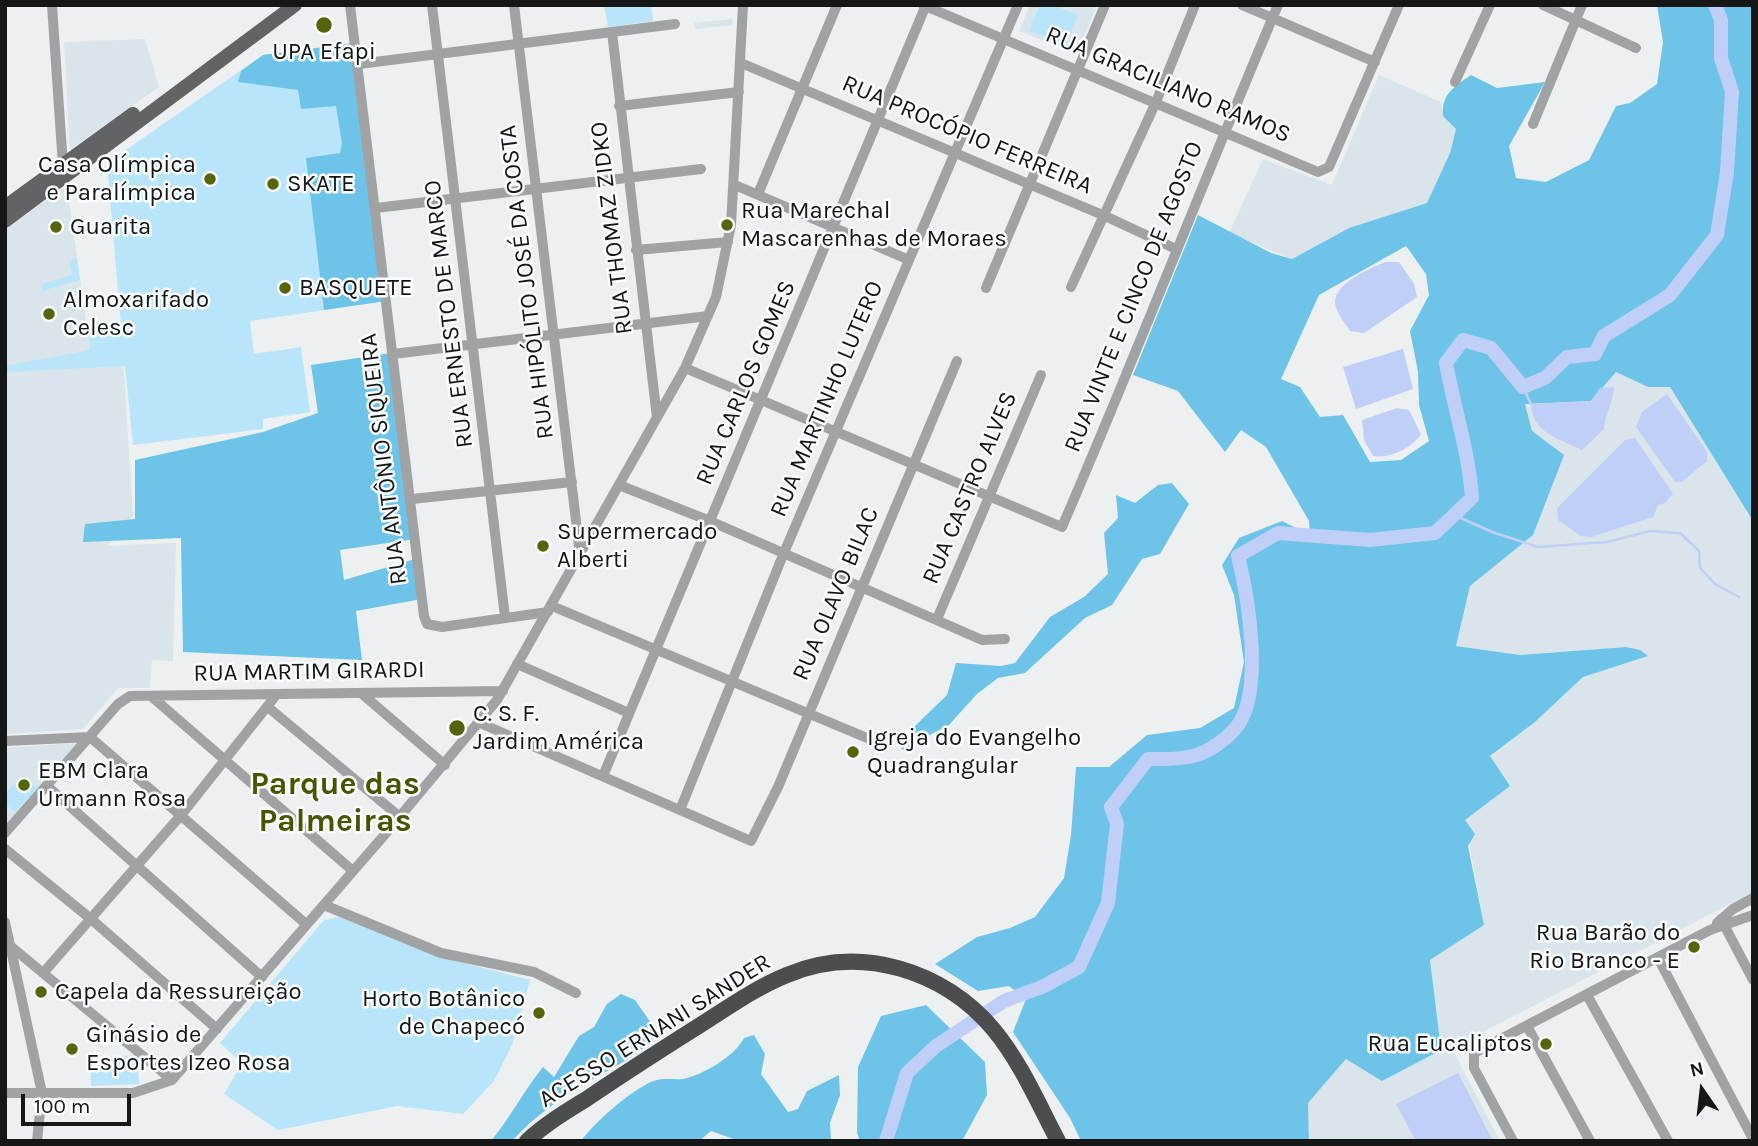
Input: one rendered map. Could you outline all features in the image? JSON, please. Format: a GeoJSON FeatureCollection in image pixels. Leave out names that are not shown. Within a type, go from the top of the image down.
{"type":"FeatureCollection","features":[{"type":"Feature","properties":{"kind":"highway","name":"ACESSO ERNANI SANDER"},"geometry":{"type":"LineString","coordinates":[[527,1141],[545,1125],[653,1055],[787,975],[839,962],[894,966],[939,985],[972,1007],[996,1033],[1026,1078],[1058,1141]]}},
{"type":"Feature","properties":{"kind":"main road"},"geometry":{"type":"LineString","coordinates":[[5,207],[281,5]]}},
{"type":"Feature","properties":{"kind":"main road"},"geometry":{"type":"LineString","coordinates":[[5,220],[295,5]]}},
{"type":"Feature","properties":{"kind":"street"},"geometry":{"type":"LineString","coordinates":[[51,5],[62,166]]}},
{"type":"Feature","properties":{"kind":"street","name":"RUA ANTÔNIO SIQUEIRA"},"geometry":{"type":"LineString","coordinates":[[350,5],[412,499],[424,616],[432,627],[505,617]]}},
{"type":"Feature","properties":{"kind":"street","name":"RUA ERNESTO DE MARCO"},"geometry":{"type":"LineString","coordinates":[[432,5],[505,617]]}},
{"type":"Feature","properties":{"kind":"street","name":"RUA HIPÓLITO JOSÉ DA COSTA"},"geometry":{"type":"LineString","coordinates":[[514,5],[580,554]]}},
{"type":"Feature","properties":{"kind":"street"},"geometry":{"type":"LineString","coordinates":[[5,1093],[133,1093],[172,1080],[445,765],[503,691],[685,368],[716,297],[728,243],[734,184],[743,5]]}},
{"type":"Feature","properties":{"kind":"street"},"geometry":{"type":"LineString","coordinates":[[758,194],[837,5]]}},
{"type":"Feature","properties":{"kind":"street","name":"RUA MARTINHO LUTERO"},"geometry":{"type":"LineString","coordinates":[[680,810],[783,555],[1018,5]]}},
{"type":"Feature","properties":{"kind":"street"},"geometry":{"type":"LineString","coordinates":[[986,288],[1105,5]]}},
{"type":"Feature","properties":{"kind":"street"},"geometry":{"type":"LineString","coordinates":[[1071,287],[1156,102],[1195,5]]}},
{"type":"Feature","properties":{"kind":"street"},"geometry":{"type":"LineString","coordinates":[[1242,5],[1375,62],[1399,5]]}},
{"type":"Feature","properties":{"kind":"street","name":"RUA VINTE E CINCO DE AGOSTO"},"geometry":{"type":"LineString","coordinates":[[989,496],[1062,527],[1127,377],[1175,249],[1278,5]]}},
{"type":"Feature","properties":{"kind":"street"},"geometry":{"type":"LineString","coordinates":[[1455,82],[1490,5]]}},
{"type":"Feature","properties":{"kind":"street"},"geometry":{"type":"LineString","coordinates":[[1543,5],[1636,48]]}},
{"type":"Feature","properties":{"kind":"street"},"geometry":{"type":"LineString","coordinates":[[1532,124],[1582,5]]}},
{"type":"Feature","properties":{"kind":"street","name":"RUA GRACILIANO RAMOS"},"geometry":{"type":"LineString","coordinates":[[925,6],[1318,172],[1329,167],[1375,62]]}},
{"type":"Feature","properties":{"kind":"street","name":"RUA CARLOS GOMES"},"geometry":{"type":"LineString","coordinates":[[603,776],[925,6]]}},
{"type":"Feature","properties":{"kind":"street"},"geometry":{"type":"LineString","coordinates":[[359,65],[675,24]]}},
{"type":"Feature","properties":{"kind":"street","name":"RUA THOMAZ ZIDKO"},"geometry":{"type":"LineString","coordinates":[[612,32],[657,419]]}},
{"type":"Feature","properties":{"kind":"street","name":"RUA PROCÓPIO FERREIRA"},"geometry":{"type":"LineString","coordinates":[[741,63],[1105,216],[1175,249]]}},
{"type":"Feature","properties":{"kind":"street"},"geometry":{"type":"LineString","coordinates":[[619,106],[739,92]]}},
{"type":"Feature","properties":{"kind":"street"},"geometry":{"type":"LineString","coordinates":[[376,208],[701,169]]}},
{"type":"Feature","properties":{"kind":"street"},"geometry":{"type":"LineString","coordinates":[[734,184],[909,260]]}},
{"type":"Feature","properties":{"kind":"street"},"geometry":{"type":"LineString","coordinates":[[636,250],[728,243]]}},
{"type":"Feature","properties":{"kind":"street"},"geometry":{"type":"LineString","coordinates":[[393,354],[708,316]]}},
{"type":"Feature","properties":{"kind":"street","name":"RUA OLAVO BILAC"},"geometry":{"type":"LineString","coordinates":[[680,810],[751,841],[808,714],[957,361]]}},
{"type":"Feature","properties":{"kind":"street"},"geometry":{"type":"LineString","coordinates":[[685,368],[989,496]]}},
{"type":"Feature","properties":{"kind":"street","name":"RUA CASTRO ALVES"},"geometry":{"type":"LineString","coordinates":[[937,619],[1041,375]]}},
{"type":"Feature","properties":{"kind":"street"},"geometry":{"type":"LineString","coordinates":[[412,499],[572,482]]}},
{"type":"Feature","properties":{"kind":"street"},"geometry":{"type":"LineString","coordinates":[[619,485],[710,521],[982,640],[1005,639]]}},
{"type":"Feature","properties":{"kind":"street"},"geometry":{"type":"LineString","coordinates":[[505,617],[550,609],[879,743]]}},
{"type":"Feature","properties":{"kind":"street"},"geometry":{"type":"LineString","coordinates":[[517,664],[629,713]]}},
{"type":"Feature","properties":{"kind":"street","name":"RUA MARTIM GIRARDI"},"geometry":{"type":"LineString","coordinates":[[90,737],[118,704],[130,696],[503,691]]}},
{"type":"Feature","properties":{"kind":"street"},"geometry":{"type":"LineString","coordinates":[[361,693],[445,765]]}},
{"type":"Feature","properties":{"kind":"street"},"geometry":{"type":"LineString","coordinates":[[44,972],[182,814],[269,708],[277,694]]}},
{"type":"Feature","properties":{"kind":"street"},"geometry":{"type":"LineString","coordinates":[[151,696],[353,871]]}},
{"type":"Feature","properties":{"kind":"street"},"geometry":{"type":"LineString","coordinates":[[269,708],[400,817]]}},
{"type":"Feature","properties":{"kind":"street"},"geometry":{"type":"LineString","coordinates":[[480,723],[680,810]]}},
{"type":"Feature","properties":{"kind":"street"},"geometry":{"type":"LineString","coordinates":[[5,741],[90,737],[306,924]]}},
{"type":"Feature","properties":{"kind":"street"},"geometry":{"type":"LineString","coordinates":[[5,833],[90,737]]}},
{"type":"Feature","properties":{"kind":"street"},"geometry":{"type":"LineString","coordinates":[[47,786],[262,977]]}},
{"type":"Feature","properties":{"kind":"street"},"geometry":{"type":"LineString","coordinates":[[5,849],[91,919],[217,1029]]}},
{"type":"Feature","properties":{"kind":"street"},"geometry":{"type":"LineString","coordinates":[[1513,1141],[1474,1068],[1474,1053],[1710,930],[1753,898]]}},
{"type":"Feature","properties":{"kind":"street"},"geometry":{"type":"LineString","coordinates":[[324,905],[441,953],[534,972],[576,993]]}},
{"type":"Feature","properties":{"kind":"street"},"geometry":{"type":"LineString","coordinates":[[1722,923],[1753,915]]}},
{"type":"Feature","properties":{"kind":"street"},"geometry":{"type":"LineString","coordinates":[[5,922],[42,1093],[37,1141]]}},
{"type":"Feature","properties":{"kind":"street"},"geometry":{"type":"LineString","coordinates":[[1722,923],[1753,979]]}},
{"type":"Feature","properties":{"kind":"street"},"geometry":{"type":"LineString","coordinates":[[8,944],[172,1080]]}},
{"type":"Feature","properties":{"kind":"street"},"geometry":{"type":"LineString","coordinates":[[1658,958],[1753,1139]]}},
{"type":"Feature","properties":{"kind":"street"},"geometry":{"type":"LineString","coordinates":[[1587,995],[1668,1141]]}},
{"type":"Feature","properties":{"kind":"street"},"geometry":{"type":"LineString","coordinates":[[1527,1026],[1590,1141]]}},
{"type":"Feature","properties":{"kind":"shaded area"},"geometry":{"type":"Polygon","coordinates":[[[604,5],[651,5],[653,21],[608,27],[604,5]]]}},
{"type":"Feature","properties":{"kind":"shaded area"},"geometry":{"type":"Polygon","coordinates":[[[1030,5],[1097,5],[1077,54],[1019,31],[1030,5]]]}},
{"type":"Feature","properties":{"kind":"shaded area"},"geometry":{"type":"Polygon","coordinates":[[[1040,5],[1052,5],[1078,15],[1066,45],[1029,31],[1040,5]]]}},
{"type":"Feature","properties":{"kind":"shaded area"},"geometry":{"type":"Polygon","coordinates":[[[1657,5],[1753,5],[1753,521],[1670,387],[1648,387],[1616,372],[1591,401],[1525,404],[1532,431],[1564,455],[1533,535],[1470,586],[1456,646],[1520,655],[1626,647],[1640,650],[1648,656],[1583,677],[1535,722],[1490,756],[1510,786],[1465,820],[1475,834],[1468,846],[1484,925],[1430,960],[1441,1050],[1382,1081],[1346,1059],[1308,1103],[1309,1141],[1081,1141],[1070,1118],[1013,1032],[1026,999],[1009,986],[978,991],[935,964],[977,937],[1010,928],[1035,917],[1064,878],[1071,835],[1076,767],[1109,767],[1147,735],[1200,728],[1234,708],[1244,662],[1234,595],[1222,565],[1239,538],[1282,521],[1310,535],[1309,521],[1266,447],[1241,430],[1225,452],[1178,391],[1133,375],[1198,215],[1271,253],[1292,259],[1349,228],[1427,203],[1450,153],[1456,129],[1443,116],[1444,102],[1454,87],[1471,75],[1497,88],[1545,82],[1509,146],[1516,178],[1546,182],[1589,160],[1616,106],[1630,103],[1657,84],[1663,42],[1657,5]],[[1406,246],[1319,295],[1281,379],[1300,387],[1320,417],[1343,415],[1370,462],[1401,460],[1429,441],[1419,405],[1418,372],[1410,331],[1429,295],[1426,274],[1406,246]]]}},
{"type":"Feature","properties":{"kind":"shaded area"},"geometry":{"type":"Polygon","coordinates":[[[732,19],[733,25],[695,29],[694,23],[732,19]]]}},
{"type":"Feature","properties":{"kind":"shaded area"},"geometry":{"type":"Polygon","coordinates":[[[145,39],[159,87],[70,150],[64,42],[145,39]]]}},
{"type":"Feature","properties":{"kind":"shaded area"},"geometry":{"type":"Polygon","coordinates":[[[354,43],[386,301],[250,321],[254,354],[301,347],[310,412],[263,419],[263,429],[133,445],[125,366],[5,372],[5,366],[90,350],[89,328],[121,325],[107,163],[263,55],[354,43]]]}},
{"type":"Feature","properties":{"kind":"shaded area"},"geometry":{"type":"Polygon","coordinates":[[[354,43],[386,301],[324,310],[306,158],[340,153],[342,144],[336,106],[301,109],[298,90],[238,82],[241,71],[263,55],[354,43]]]}},
{"type":"Feature","properties":{"kind":"shaded area"},"geometry":{"type":"Polygon","coordinates":[[[1379,75],[1441,102],[1443,116],[1456,129],[1450,153],[1427,203],[1349,228],[1292,259],[1229,233],[1263,159],[1332,185],[1379,75]]]}},
{"type":"Feature","properties":{"kind":"shaded area"},"geometry":{"type":"Polygon","coordinates":[[[67,186],[87,328],[121,325],[133,516],[107,546],[176,543],[173,661],[152,660],[150,688],[118,688],[83,729],[5,734],[5,229],[67,186]]]}},
{"type":"Feature","properties":{"kind":"shaded area"},"geometry":{"type":"Polygon","coordinates":[[[77,258],[80,280],[42,291],[41,284],[72,275],[69,261],[77,258]]]}},
{"type":"Feature","properties":{"kind":"shaded area"},"geometry":{"type":"Polygon","coordinates":[[[1386,262],[1399,262],[1414,284],[1417,297],[1364,333],[1350,331],[1340,316],[1335,299],[1352,279],[1386,262]]]}},
{"type":"Feature","properties":{"kind":"shaded area"},"geometry":{"type":"Polygon","coordinates":[[[1403,349],[1413,389],[1356,409],[1343,367],[1403,349]]]}},
{"type":"Feature","properties":{"kind":"shaded area"},"geometry":{"type":"Polygon","coordinates":[[[391,353],[415,539],[340,550],[344,580],[415,559],[422,599],[356,611],[362,660],[183,652],[181,538],[83,542],[85,524],[135,519],[135,460],[263,432],[318,413],[311,365],[391,353]]]}},
{"type":"Feature","properties":{"kind":"shaded area"},"geometry":{"type":"Polygon","coordinates":[[[1616,372],[1648,387],[1670,387],[1753,521],[1753,892],[1452,1048],[1500,1141],[1309,1141],[1308,1103],[1346,1059],[1440,1051],[1430,960],[1484,925],[1465,820],[1490,757],[1535,722],[1583,677],[1648,656],[1626,647],[1520,655],[1456,646],[1470,586],[1533,535],[1532,431],[1525,404],[1591,400],[1616,372]]]}},
{"type":"Feature","properties":{"kind":"shaded area"},"geometry":{"type":"Polygon","coordinates":[[[1614,387],[1604,429],[1582,450],[1549,434],[1536,422],[1531,404],[1591,401],[1600,388],[1614,387]]]}},
{"type":"Feature","properties":{"kind":"shaded area"},"geometry":{"type":"Polygon","coordinates":[[[1667,394],[1707,452],[1707,461],[1682,482],[1675,482],[1636,427],[1642,412],[1667,394]]]}},
{"type":"Feature","properties":{"kind":"shaded area"},"geometry":{"type":"Polygon","coordinates":[[[1397,408],[1409,410],[1421,434],[1412,444],[1400,451],[1386,456],[1373,456],[1364,440],[1362,420],[1397,408]]]}},
{"type":"Feature","properties":{"kind":"shaded area"},"geometry":{"type":"Polygon","coordinates":[[[1635,438],[1673,494],[1665,503],[1658,505],[1653,517],[1591,537],[1581,536],[1558,520],[1557,508],[1625,440],[1635,438]]]}},
{"type":"Feature","properties":{"kind":"shaded area"},"geometry":{"type":"Polygon","coordinates":[[[1172,483],[1189,504],[1160,554],[1142,559],[1112,605],[1085,618],[1025,673],[998,678],[977,694],[949,725],[918,741],[907,751],[901,749],[913,728],[947,695],[956,663],[1001,666],[1015,663],[1050,617],[1084,597],[1108,574],[1104,533],[1118,518],[1116,495],[1135,503],[1158,485],[1172,483]]]}},
{"type":"Feature","properties":{"kind":"shaded area","name":"EBM Clara Urmann Rosa"},"geometry":{"type":"Polygon","coordinates":[[[78,743],[8,824],[5,823],[5,748],[78,743]]]}},
{"type":"Feature","properties":{"kind":"shaded area"},"geometry":{"type":"Polygon","coordinates":[[[23,775],[37,789],[15,812],[5,803],[5,794],[23,775]]]}},
{"type":"Feature","properties":{"kind":"shaded area"},"geometry":{"type":"Polygon","coordinates":[[[341,917],[445,958],[530,980],[512,1045],[494,1081],[463,1114],[397,1106],[278,1130],[224,1094],[242,1063],[220,1043],[324,920],[341,917]]]}},
{"type":"Feature","properties":{"kind":"shaded area"},"geometry":{"type":"Polygon","coordinates":[[[621,994],[635,1000],[658,1033],[651,1041],[627,1060],[549,1108],[512,1141],[491,1141],[543,1067],[554,1077],[579,1036],[594,1027],[607,1004],[621,994]]]}},
{"type":"Feature","properties":{"kind":"shaded area"},"geometry":{"type":"Polygon","coordinates":[[[926,1005],[985,1062],[987,1095],[962,1141],[860,1141],[857,1133],[858,1067],[881,1016],[926,1005]]]}},
{"type":"Feature","properties":{"kind":"shaded area"},"geometry":{"type":"Polygon","coordinates":[[[754,1035],[765,1054],[761,1074],[788,1112],[798,1109],[807,1091],[839,1075],[840,1095],[830,1123],[831,1141],[739,1141],[711,1131],[699,1141],[581,1141],[613,1108],[642,1087],[659,1080],[683,1079],[700,1073],[726,1058],[744,1038],[754,1035]]]}},
{"type":"Feature","properties":{"kind":"shaded area"},"geometry":{"type":"Polygon","coordinates":[[[137,1055],[139,1084],[91,1086],[90,1058],[137,1055]]]}},
{"type":"Feature","properties":{"kind":"shaded area"},"geometry":{"type":"Polygon","coordinates":[[[1458,1073],[1493,1141],[1416,1141],[1396,1104],[1458,1073]]]}},
{"type":"Feature","properties":{"kind":"waterway"},"geometry":{"type":"LineString","coordinates":[[886,1141],[907,1073],[936,1046],[1004,1001],[1042,987],[1079,967],[1108,903],[1117,824],[1111,807],[1148,759],[1190,757],[1217,745],[1235,729],[1244,713],[1250,693],[1252,670],[1249,619],[1238,556],[1278,533],[1370,540],[1435,533],[1472,498],[1465,447],[1446,363],[1463,340],[1491,348],[1523,387],[1545,378],[1567,357],[1595,354],[1604,336],[1670,295],[1717,235],[1727,172],[1732,92],[1721,58],[1721,20],[1715,5]]}},
{"type":"Feature","properties":{"kind":"waterway"},"geometry":{"type":"LineString","coordinates":[[1523,387],[1531,404]]}},
{"type":"Feature","properties":{"kind":"waterway"},"geometry":{"type":"LineString","coordinates":[[1454,515],[1492,532],[1538,547],[1607,542],[1650,531],[1680,533],[1699,551],[1700,568],[1715,584],[1739,597]]}},
{"type":"Feature","properties":{"kind":"place","name":"UPA Efapi"},"geometry":{"type":"Point","coordinates":[324,25]}},
{"type":"Feature","properties":{"kind":"place","name":"Casa Olímpica e Paralímpica"},"geometry":{"type":"Point","coordinates":[210,179]}},
{"type":"Feature","properties":{"kind":"place","name":"SKATE"},"geometry":{"type":"Point","coordinates":[273,184]}},
{"type":"Feature","properties":{"kind":"place","name":"Rua Marechal Mascarenhas de Moraes"},"geometry":{"type":"Point","coordinates":[727,225]}},
{"type":"Feature","properties":{"kind":"place","name":"Guarita"},"geometry":{"type":"Point","coordinates":[56,227]}},
{"type":"Feature","properties":{"kind":"place","name":"BASQUETE"},"geometry":{"type":"Point","coordinates":[285,288]}},
{"type":"Feature","properties":{"kind":"place","name":"Almoxarifado Celesc"},"geometry":{"type":"Point","coordinates":[49,314]}},
{"type":"Feature","properties":{"kind":"place","name":"Supermercado Alberti"},"geometry":{"type":"Point","coordinates":[543,546]}},
{"type":"Feature","properties":{"kind":"place","name":"C. S. F. Jardim América"},"geometry":{"type":"Point","coordinates":[457,728]}},
{"type":"Feature","properties":{"kind":"place","name":"Igreja do Evangelho Quadrangular"},"geometry":{"type":"Point","coordinates":[853,752]}},
{"type":"Feature","properties":{"kind":"place","name":"EBM Clara Urmann Rosa"},"geometry":{"type":"Point","coordinates":[24,785]}},
{"type":"Feature","properties":{"kind":"place","name":"Rua Barão do Rio Branco - E"},"geometry":{"type":"Point","coordinates":[1694,947]}},
{"type":"Feature","properties":{"kind":"place","name":"Capela da Ressureição"},"geometry":{"type":"Point","coordinates":[41,992]}},
{"type":"Feature","properties":{"kind":"place","name":"Horto Botânico de Chapecó"},"geometry":{"type":"Point","coordinates":[539,1013]}},
{"type":"Feature","properties":{"kind":"place","name":"Rua Eucaliptos"},"geometry":{"type":"Point","coordinates":[1546,1044]}},
{"type":"Feature","properties":{"kind":"place","name":"Ginásio de Esportes Izeo Rosa"},"geometry":{"type":"Point","coordinates":[72,1049]}},
{"type":"Feature","properties":{"kind":"district","name":"Parque das Palmeiras"},"geometry":{"type":"Point","coordinates":[335,804]}}]}
